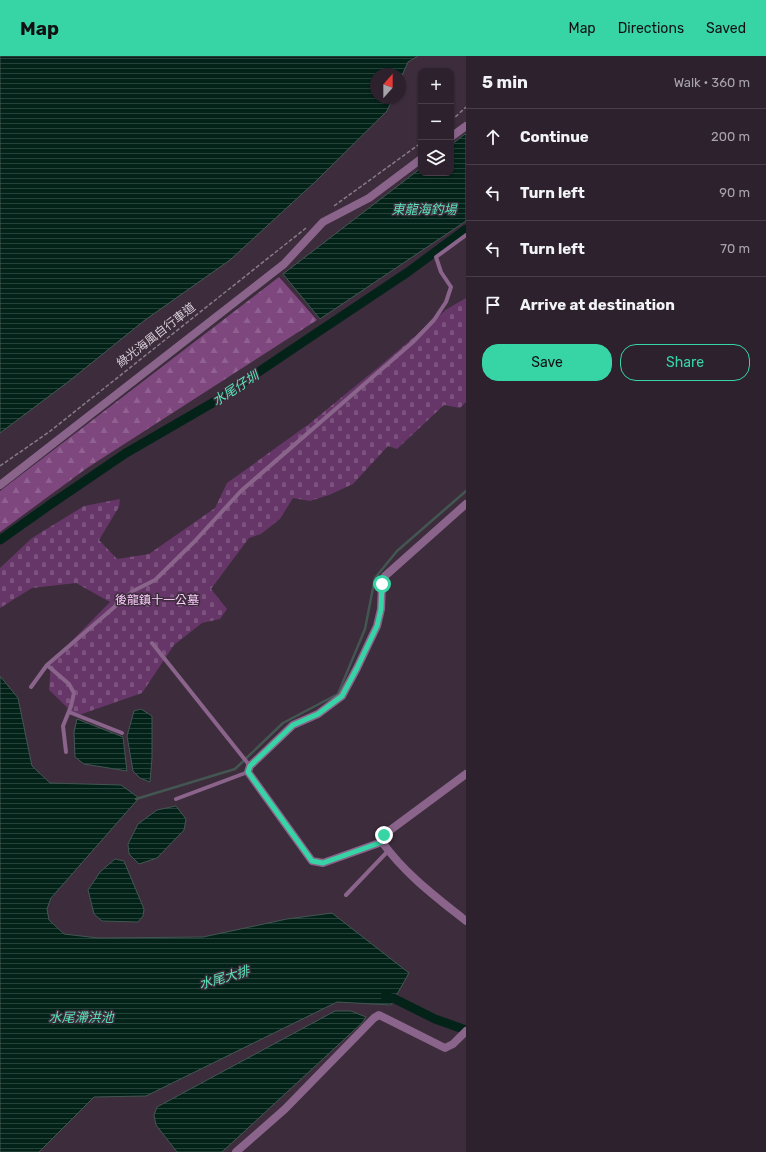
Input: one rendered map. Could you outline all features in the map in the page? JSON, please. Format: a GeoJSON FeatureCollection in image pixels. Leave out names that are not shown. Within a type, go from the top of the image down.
{"type":"FeatureCollection","features":[{"type":"Feature","properties":{"kind":"street"},"geometry":{"type":"LineString","coordinates":[[454,134],[465,125]]}},
{"type":"Feature","properties":{"kind":"street"},"geometry":{"type":"LineString","coordinates":[[0,485],[278,269],[323,222],[369,198],[418,161]]}},
{"type":"Feature","properties":{"kind":"street"},"geometry":{"type":"LineString","coordinates":[[382,842],[323,863],[312,861],[248,767],[293,725],[318,714],[342,696],[377,626],[381,609],[382,584],[386,576],[466,504]]}},
{"type":"Feature","properties":{"kind":"street"},"geometry":{"type":"LineString","coordinates":[[466,774],[384,835],[382,842],[388,851],[421,885],[466,920]]}},
{"type":"Feature","properties":{"kind":"street"},"geometry":{"type":"LineString","coordinates":[[236,1152],[285,1109],[374,1018],[379,1015],[445,1048],[453,1044],[466,1031]]}},
{"type":"Feature","properties":{"kind":"lane"},"geometry":{"type":"LineString","coordinates":[[31,687],[47,665],[133,590],[155,580],[242,492],[413,342],[434,320],[446,302],[451,287],[441,272],[436,257],[466,235]]}},
{"type":"Feature","properties":{"kind":"lane"},"geometry":{"type":"LineString","coordinates":[[152,643],[242,757],[248,767],[176,799]]}},
{"type":"Feature","properties":{"kind":"lane"},"geometry":{"type":"LineString","coordinates":[[47,665],[69,684],[74,693],[69,712],[63,726],[66,752]]}},
{"type":"Feature","properties":{"kind":"lane"},"geometry":{"type":"LineString","coordinates":[[69,712],[122,733]]}},
{"type":"Feature","properties":{"kind":"lane"},"geometry":{"type":"LineString","coordinates":[[346,895],[388,851]]}},
{"type":"Feature","properties":{"kind":"path"},"geometry":{"type":"LineString","coordinates":[[454,118],[466,107]]}},
{"type":"Feature","properties":{"kind":"path"},"geometry":{"type":"LineString","coordinates":[[460,113],[465,125]]}},
{"type":"Feature","properties":{"kind":"path"},"geometry":{"type":"LineString","coordinates":[[331,208],[418,145]]}},
{"type":"Feature","properties":{"kind":"path","name":"綠光海風自行車道"},"geometry":{"type":"LineString","coordinates":[[0,466],[49,432],[309,226]]}},
{"type":"Feature","properties":{"kind":"green space"},"geometry":{"type":"Polygon","coordinates":[[[279,277],[317,320],[87,468],[0,532],[0,491],[279,277]]]}},
{"type":"Feature","properties":{"kind":"green space","name":"後龍鎮十一公墓"},"geometry":{"type":"Polygon","coordinates":[[[466,298],[466,402],[460,408],[444,405],[397,449],[388,446],[353,484],[329,495],[310,501],[293,498],[280,519],[261,534],[249,538],[211,589],[227,609],[220,619],[202,623],[174,645],[142,693],[76,716],[49,690],[51,662],[110,602],[76,583],[32,588],[0,608],[0,568],[32,538],[84,506],[120,499],[119,507],[99,540],[117,559],[149,554],[215,508],[227,483],[309,424],[447,309],[466,298]]]}},
{"type":"Feature","properties":{"kind":"water"},"geometry":{"type":"Polygon","coordinates":[[[0,56],[418,56],[408,62],[405,68],[370,68],[370,104],[390,104],[387,111],[315,182],[230,260],[145,320],[68,382],[0,433],[0,56]]]}},
{"type":"Feature","properties":{"kind":"water","name":"東龍海釣場"},"geometry":{"type":"Polygon","coordinates":[[[465,134],[466,135],[466,221],[320,319],[283,274],[418,170],[418,176],[454,176],[454,143],[465,134]]]}},
{"type":"Feature","properties":{"kind":"water","name":"水尾滯洪池"},"geometry":{"type":"Polygon","coordinates":[[[0,676],[18,698],[32,766],[50,783],[121,785],[139,798],[51,898],[47,909],[49,920],[64,934],[98,938],[203,937],[287,919],[332,913],[409,973],[391,1005],[337,1002],[146,1096],[94,1097],[39,1152],[0,1152],[0,676]]]}},
{"type":"Feature","properties":{"kind":"water"},"geometry":{"type":"Polygon","coordinates":[[[141,709],[152,716],[152,758],[150,782],[140,778],[133,771],[127,736],[134,711],[141,709]]]}},
{"type":"Feature","properties":{"kind":"water"},"geometry":{"type":"Polygon","coordinates":[[[77,719],[123,737],[127,771],[84,764],[75,757],[74,732],[77,719]]]}},
{"type":"Feature","properties":{"kind":"water"},"geometry":{"type":"Polygon","coordinates":[[[176,806],[186,819],[184,830],[157,858],[139,864],[129,854],[128,844],[138,824],[157,810],[176,806]]]}},
{"type":"Feature","properties":{"kind":"water"},"geometry":{"type":"Polygon","coordinates":[[[115,859],[124,861],[144,909],[143,916],[138,922],[102,921],[94,914],[88,890],[100,872],[115,859]]]}},
{"type":"Feature","properties":{"kind":"water"},"geometry":{"type":"Polygon","coordinates":[[[335,1011],[351,1011],[366,1017],[362,1023],[222,1152],[177,1152],[156,1125],[154,1115],[157,1107],[335,1011]]]}},
{"type":"Feature","properties":{"kind":"waterway","name":"水尾仔圳"},"geometry":{"type":"LineString","coordinates":[[0,540],[126,453],[214,402],[408,272],[466,229]]}},
{"type":"Feature","properties":{"kind":"waterway"},"geometry":{"type":"LineString","coordinates":[[136,799],[235,769],[283,723],[338,694],[365,629],[375,578],[397,551],[466,491]]}},
{"type":"Feature","properties":{"kind":"waterway","name":"水尾大排"},"geometry":{"type":"LineString","coordinates":[[385,996],[395,999],[435,1019],[466,1030]]}},
{"type":"Feature","properties":{"kind":"route"},"geometry":{"type":"LineString","coordinates":[[382,584],[381,609],[377,626],[342,696],[318,714],[293,725],[250,766],[248,772],[312,861],[323,863],[382,842],[384,835]]}}]}
